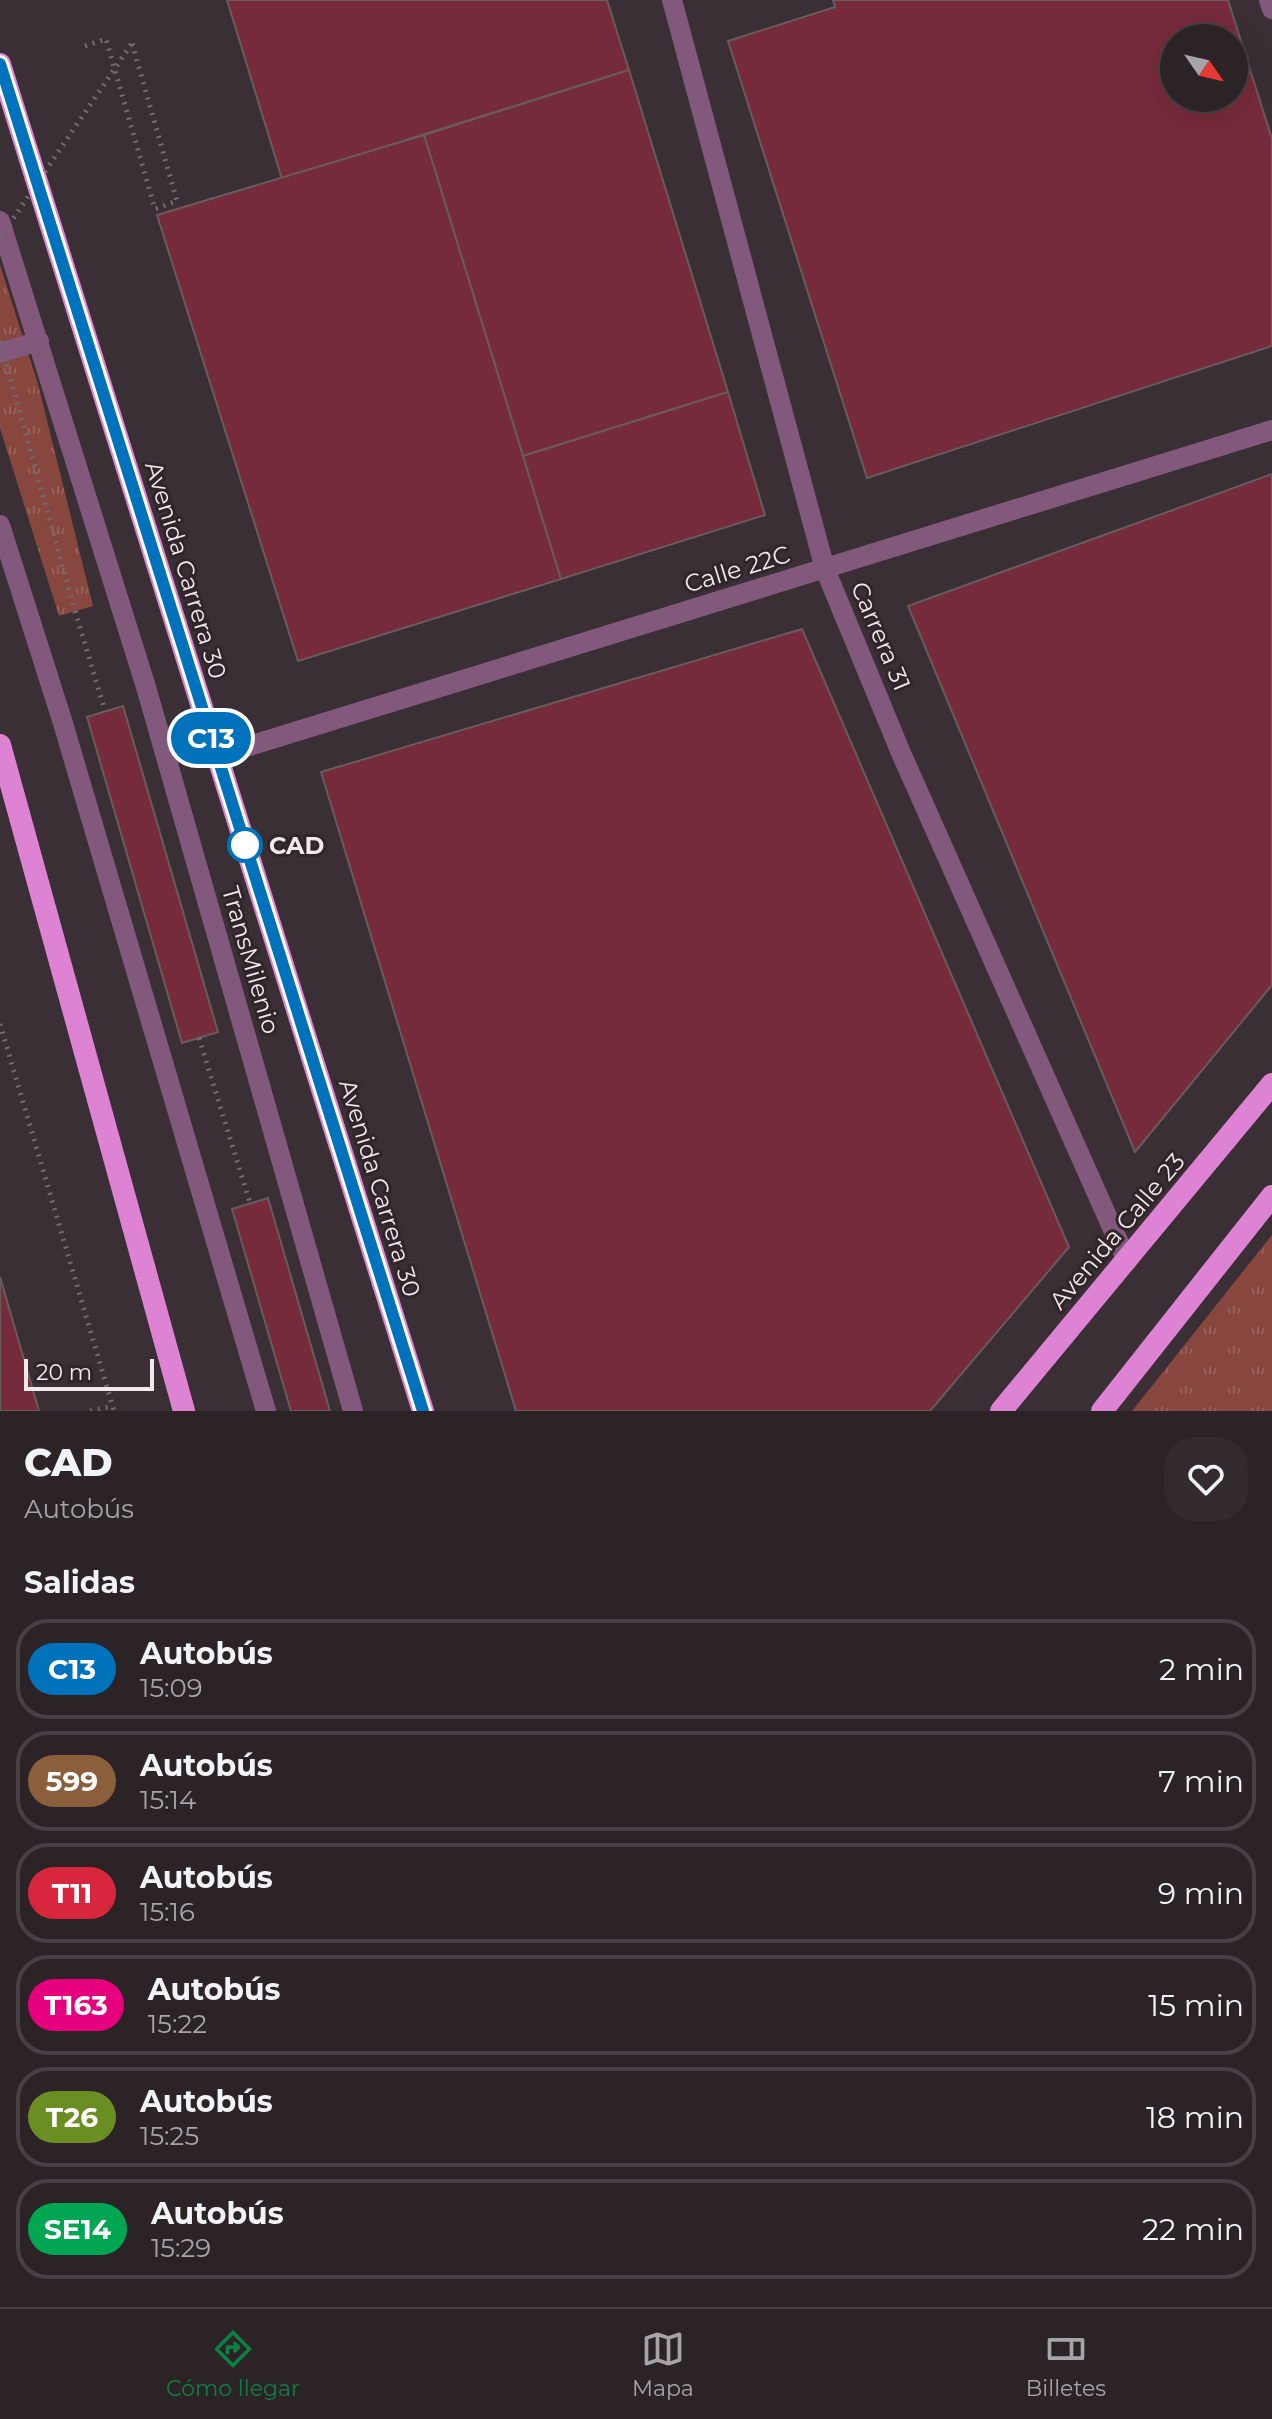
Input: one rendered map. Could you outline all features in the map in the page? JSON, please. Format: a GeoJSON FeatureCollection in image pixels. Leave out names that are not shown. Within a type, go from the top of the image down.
{"type":"FeatureCollection","features":[{"type":"Feature","properties":{"kind":"highway","name":"Avenida Carrera 30"},"geometry":{"type":"LineString","coordinates":[[0,64],[423,1411]]}},
{"type":"Feature","properties":{"kind":"highway"},"geometry":{"type":"LineString","coordinates":[[0,745],[184,1411]]}},
{"type":"Feature","properties":{"kind":"highway","name":"Avenida Calle 23"},"geometry":{"type":"LineString","coordinates":[[1001,1411],[1272,1084]]}},
{"type":"Feature","properties":{"kind":"highway"},"geometry":{"type":"LineString","coordinates":[[1102,1411],[1272,1196]]}},
{"type":"Feature","properties":{"kind":"street","name":"Carrera 31"},"geometry":{"type":"LineString","coordinates":[[672,0],[825,569],[901,753],[1127,1261]]}},
{"type":"Feature","properties":{"kind":"street"},"geometry":{"type":"LineString","coordinates":[[1269,0],[1272,9]]}},
{"type":"Feature","properties":{"kind":"street","name":"TransMilenio"},"geometry":{"type":"LineString","coordinates":[[0,221],[146,687],[353,1411]]}},
{"type":"Feature","properties":{"kind":"street"},"geometry":{"type":"LineString","coordinates":[[0,353],[39,341]]}},
{"type":"Feature","properties":{"kind":"street","name":"Calle 22C"},"geometry":{"type":"LineString","coordinates":[[217,756],[1272,430]]}},
{"type":"Feature","properties":{"kind":"street"},"geometry":{"type":"LineString","coordinates":[[0,525],[62,720],[266,1411]]}},
{"type":"Feature","properties":{"kind":"path"},"geometry":{"type":"LineString","coordinates":[[0,238],[132,43],[177,201],[155,209],[118,76],[106,39],[85,46]]}},
{"type":"Feature","properties":{"kind":"path"},"geometry":{"type":"LineString","coordinates":[[0,341],[105,711]]}},
{"type":"Feature","properties":{"kind":"path"},"geometry":{"type":"LineString","coordinates":[[0,1024],[114,1408],[90,1411]]}},
{"type":"Feature","properties":{"kind":"path"},"geometry":{"type":"LineString","coordinates":[[199,1038],[250,1203]]}},
{"type":"Feature","properties":{"kind":"green space"},"geometry":{"type":"Polygon","coordinates":[[[0,265],[38,384],[93,606],[59,616],[0,428],[0,265]]]}},
{"type":"Feature","properties":{"kind":"green space"},"geometry":{"type":"Polygon","coordinates":[[[1272,1235],[1272,1411],[1132,1411],[1272,1235]]]}},
{"type":"Feature","properties":{"kind":"building"},"geometry":{"type":"Polygon","coordinates":[[[227,0],[607,0],[629,70],[282,179],[227,0]]]}},
{"type":"Feature","properties":{"kind":"building"},"geometry":{"type":"Polygon","coordinates":[[[833,0],[1228,0],[1236,24],[1160,24],[1160,112],[1248,112],[1248,63],[1272,139],[1272,346],[867,478],[728,41],[835,7],[833,0]]]}},
{"type":"Feature","properties":{"kind":"building"},"geometry":{"type":"Polygon","coordinates":[[[629,70],[728,392],[523,456],[424,135],[629,70]]]}},
{"type":"Feature","properties":{"kind":"building"},"geometry":{"type":"Polygon","coordinates":[[[424,135],[561,579],[298,661],[157,215],[424,135]]]}},
{"type":"Feature","properties":{"kind":"building"},"geometry":{"type":"Polygon","coordinates":[[[728,392],[765,515],[561,579],[523,456],[728,392]]]}},
{"type":"Feature","properties":{"kind":"building"},"geometry":{"type":"Polygon","coordinates":[[[1272,474],[1272,985],[1135,1152],[908,606],[1272,474]]]}},
{"type":"Feature","properties":{"kind":"building"},"geometry":{"type":"Polygon","coordinates":[[[802,629],[1069,1247],[930,1411],[516,1411],[321,772],[802,629]]]}},
{"type":"Feature","properties":{"kind":"building"},"geometry":{"type":"Polygon","coordinates":[[[123,706],[218,1032],[182,1043],[87,717],[123,706]]]}},
{"type":"Feature","properties":{"kind":"building"},"geometry":{"type":"Polygon","coordinates":[[[268,1198],[330,1411],[291,1411],[232,1209],[268,1198]]]}},
{"type":"Feature","properties":{"kind":"building"},"geometry":{"type":"Polygon","coordinates":[[[0,1277],[39,1411],[0,1411],[0,1277]]]}},
{"type":"Feature","properties":{"kind":"bus line","name":"C13"},"geometry":{"type":"LineString","coordinates":[[0,64],[423,1411]]}},
{"type":"Feature","properties":{"kind":"place","name":"CAD"},"geometry":{"type":"Point","coordinates":[245,845]}}]}
